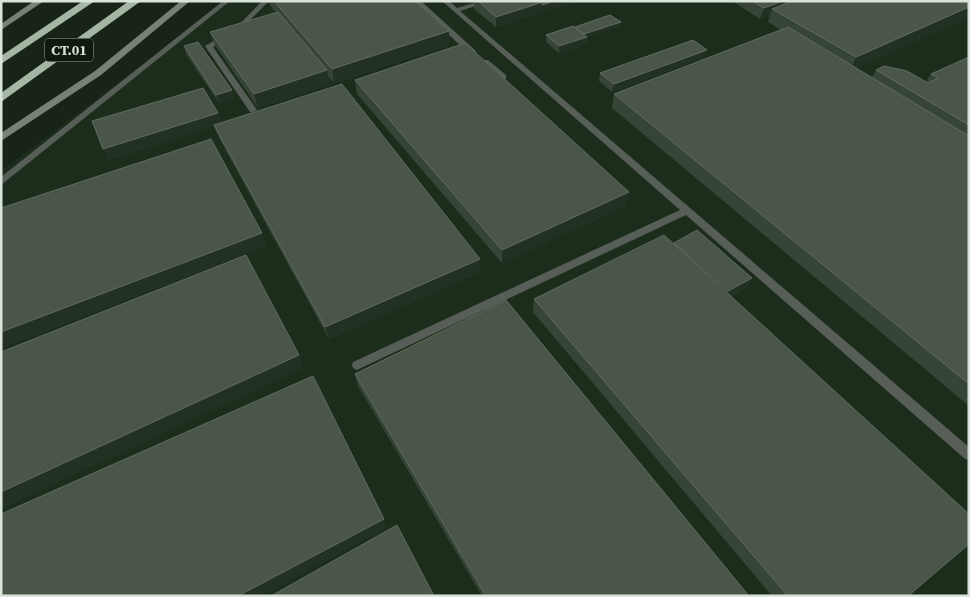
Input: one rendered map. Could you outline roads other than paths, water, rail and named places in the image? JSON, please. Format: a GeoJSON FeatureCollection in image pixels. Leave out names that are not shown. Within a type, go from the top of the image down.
{"type":"FeatureCollection","features":[{"type":"Feature","properties":{"kind":"highway","name":"CT.01"},"geometry":{"type":"LineString","coordinates":[[1,61],[90,1]]}},
{"type":"Feature","properties":{"kind":"highway","name":"CT.01"},"geometry":{"type":"LineString","coordinates":[[1,98],[136,1]]}},
{"type":"Feature","properties":{"kind":"street"},"geometry":{"type":"LineString","coordinates":[[1,28],[40,1]]}},
{"type":"Feature","properties":{"kind":"street"},"geometry":{"type":"LineString","coordinates":[[1,138],[98,73],[186,1]]}},
{"type":"Feature","properties":{"kind":"lane"},"geometry":{"type":"LineString","coordinates":[[1,182],[227,1]]}},
{"type":"Feature","properties":{"kind":"lane"},"geometry":{"type":"LineString","coordinates":[[253,110],[209,46],[238,30],[266,1]]}},
{"type":"Feature","properties":{"kind":"lane"},"geometry":{"type":"LineString","coordinates":[[417,1],[503,77]]}},
{"type":"Feature","properties":{"kind":"lane"},"geometry":{"type":"LineString","coordinates":[[446,1],[969,455]]}},
{"type":"Feature","properties":{"kind":"lane"},"geometry":{"type":"LineString","coordinates":[[456,10],[489,1]]}},
{"type":"Feature","properties":{"kind":"lane"},"geometry":{"type":"LineString","coordinates":[[357,365],[688,210]]}}]}
